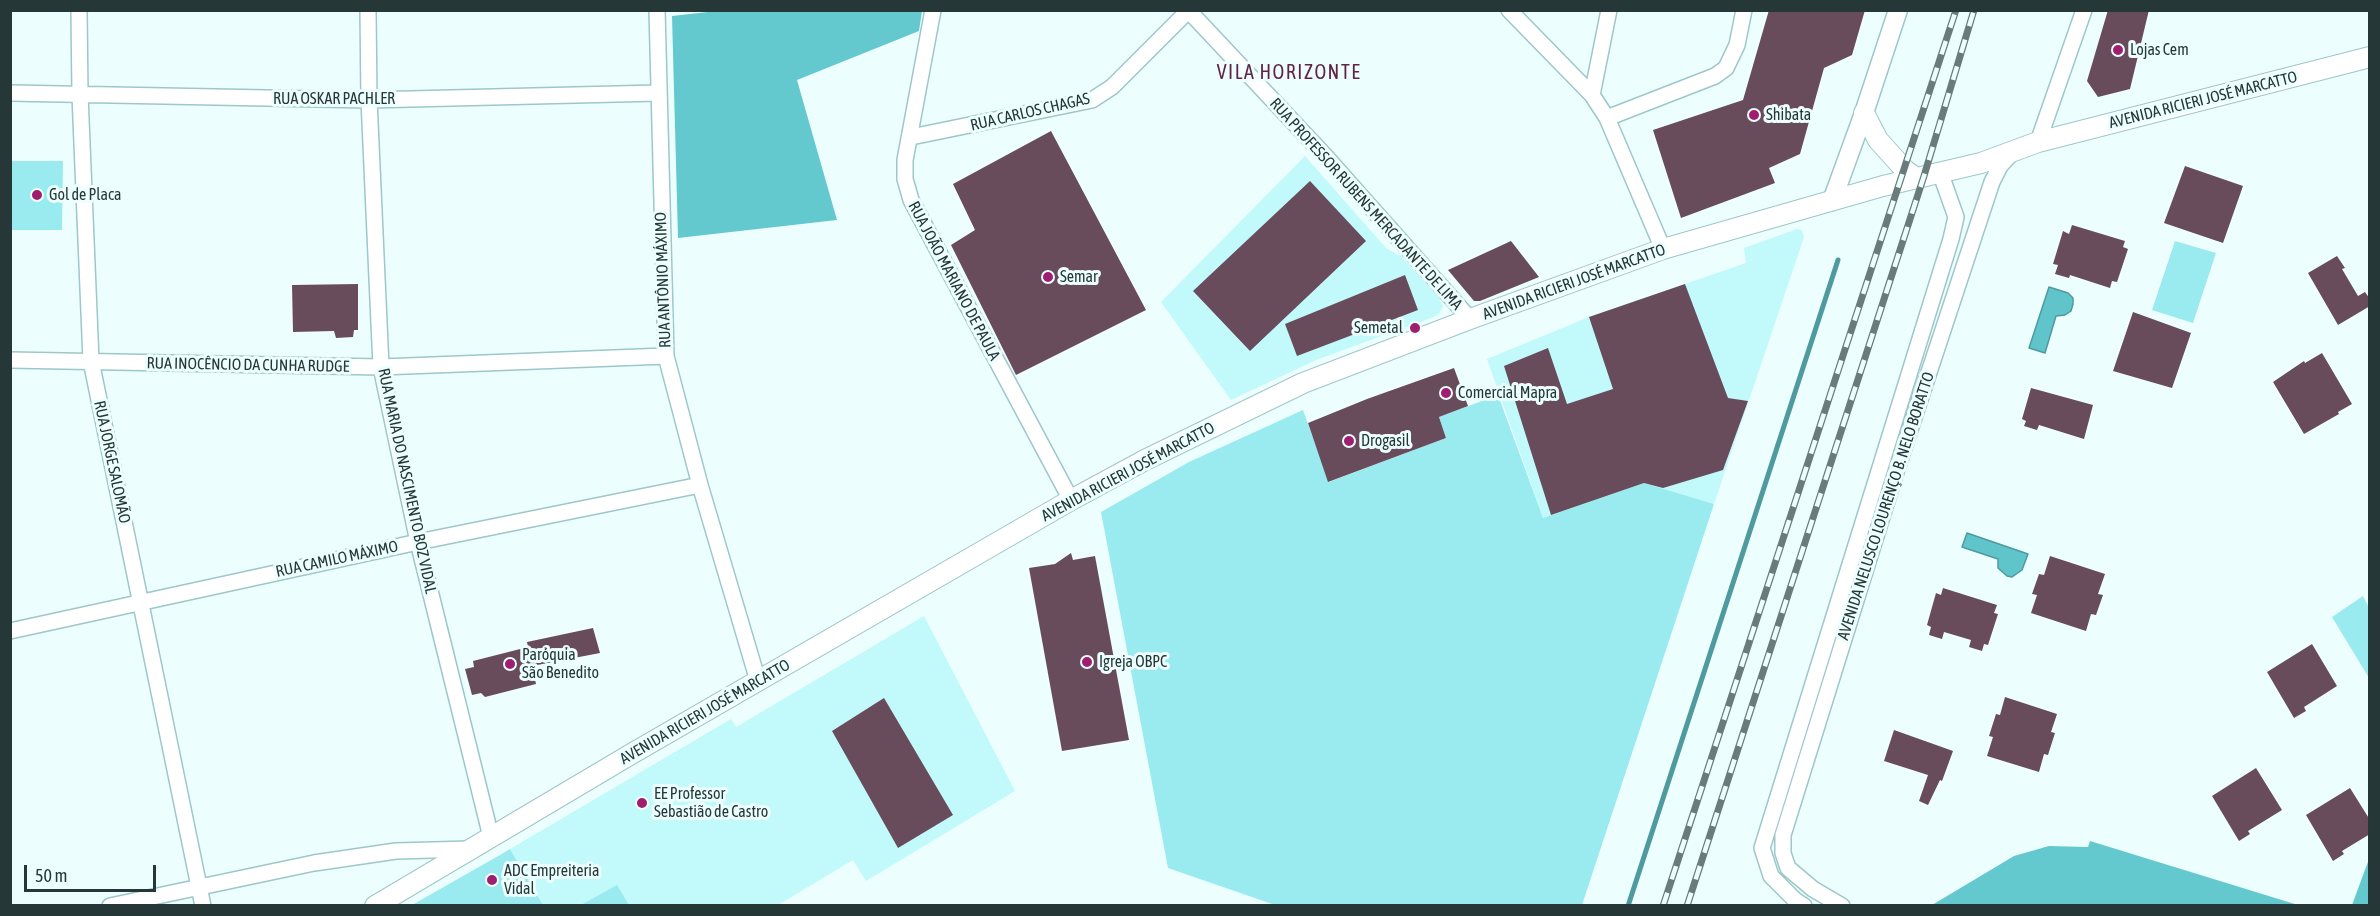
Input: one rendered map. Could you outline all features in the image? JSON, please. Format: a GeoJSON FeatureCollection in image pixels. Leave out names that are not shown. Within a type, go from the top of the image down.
{"type":"FeatureCollection","features":[{"type":"Feature","properties":{"kind":"main road","name":"AVENIDA RICIERI JOSÉ MARCATTO"},"geometry":{"type":"LineString","coordinates":[[375,906],[1071,500],[1146,460],[1303,383],[1663,249],[1916,178],[1981,163],[2038,142],[2370,57]]}},
{"type":"Feature","properties":{"kind":"main road"},"geometry":{"type":"LineString","coordinates":[[1864,113],[1878,140],[1905,170],[1916,178]]}},
{"type":"Feature","properties":{"kind":"main road","name":"AVENIDA RICIERI JOSÉ MARCATTO"},"geometry":{"type":"LineString","coordinates":[[1940,172],[1965,156],[2014,142],[2038,142]]}},
{"type":"Feature","properties":{"kind":"street","name":"RUA JORGE SALOMÃO"},"geometry":{"type":"LineString","coordinates":[[79,10],[80,95],[91,362],[203,906]]}},
{"type":"Feature","properties":{"kind":"street","name":"RUA MARIA DO NASCIMENTO BOZ VIDAL"},"geometry":{"type":"LineString","coordinates":[[368,10],[369,100],[381,368],[418,542],[491,837]]}},
{"type":"Feature","properties":{"kind":"street","name":"RUA ANTÔNIO MÁXIMO"},"geometry":{"type":"LineString","coordinates":[[657,10],[666,356],[700,485],[758,681]]}},
{"type":"Feature","properties":{"kind":"street","name":"RUA JOÃO MARIANO DE PAULA"},"geometry":{"type":"LineString","coordinates":[[933,10],[905,160],[905,179],[911,200],[1071,500]]}},
{"type":"Feature","properties":{"kind":"street"},"geometry":{"type":"LineString","coordinates":[[1509,10],[1592,95],[1608,118],[1663,249]]}},
{"type":"Feature","properties":{"kind":"street"},"geometry":{"type":"LineString","coordinates":[[1592,95],[1609,10]]}},
{"type":"Feature","properties":{"kind":"street"},"geometry":{"type":"LineString","coordinates":[[1608,118],[1715,76],[1726,68],[1737,45],[1744,10]]}},
{"type":"Feature","properties":{"kind":"street"},"geometry":{"type":"LineString","coordinates":[[1832,201],[1898,10]]}},
{"type":"Feature","properties":{"kind":"street"},"geometry":{"type":"LineString","coordinates":[[2038,142],[2084,10]]}},
{"type":"Feature","properties":{"kind":"street","name":"RUA CARLOS CHAGAS"},"geometry":{"type":"LineString","coordinates":[[911,137],[1092,100],[1112,87],[1188,11]]}},
{"type":"Feature","properties":{"kind":"street","name":"RUA PROFESSOR RUBENS MERCADANTE DE LIMA"},"geometry":{"type":"LineString","coordinates":[[1188,11],[1328,159],[1470,319]]}},
{"type":"Feature","properties":{"kind":"street","name":"RUA OSKAR PACHLER"},"geometry":{"type":"LineString","coordinates":[[10,93],[369,100],[658,93]]}},
{"type":"Feature","properties":{"kind":"street","name":"AVENIDA NELUSCO LOURENÇO B. NELO BORATTO"},"geometry":{"type":"LineString","coordinates":[[1842,906],[1813,889],[1788,868],[1783,854],[1783,835],[1888,497],[1992,182],[2000,166],[2014,151]]}},
{"type":"Feature","properties":{"kind":"street","name":"AVENIDA NELUSCO LOURENÇO B. NELO BORATTO"},"geometry":{"type":"LineString","coordinates":[[1804,906],[1778,884],[1766,865],[1762,848],[1951,239],[1956,217],[1940,172]]}},
{"type":"Feature","properties":{"kind":"street","name":"RUA INOCÊNCIO DA CUNHA RUDGE"},"geometry":{"type":"LineString","coordinates":[[10,360],[381,368],[666,356]]}},
{"type":"Feature","properties":{"kind":"street","name":"RUA CAMILO MÁXIMO"},"geometry":{"type":"LineString","coordinates":[[10,631],[418,542],[700,485]]}},
{"type":"Feature","properties":{"kind":"street"},"geometry":{"type":"LineString","coordinates":[[110,906],[314,863],[396,851],[472,849]]}},
{"type":"Feature","properties":{"kind":"shaded area"},"geometry":{"type":"Polygon","coordinates":[[[726,10],[922,11],[919,31],[797,80],[837,220],[678,238],[672,16],[726,10]]]}},
{"type":"Feature","properties":{"kind":"shaded area","name":"Semetal"},"geometry":{"type":"Polygon","coordinates":[[[1305,156],[1386,248],[1402,257],[1439,298],[1443,306],[1439,314],[1431,318],[1316,360],[1231,400],[1161,302],[1305,156]]]}},
{"type":"Feature","properties":{"kind":"shaded area","name":"Gol de Placa"},"geometry":{"type":"Polygon","coordinates":[[[11,161],[63,161],[62,230],[11,230],[11,161]]]}},
{"type":"Feature","properties":{"kind":"shaded area"},"geometry":{"type":"Polygon","coordinates":[[[1797,229],[1802,230],[1804,237],[1714,504],[1644,483],[1543,518],[1487,359],[1589,317],[1746,263],[1744,248],[1797,229]]]}},
{"type":"Feature","properties":{"kind":"shaded area"},"geometry":{"type":"Polygon","coordinates":[[[2175,241],[2216,253],[2193,323],[2152,310],[2175,241]]]}},
{"type":"Feature","properties":{"kind":"shaded area"},"geometry":{"type":"Polygon","coordinates":[[[2049,287],[2068,293],[2073,298],[2073,304],[2071,311],[2065,315],[2056,316],[2045,353],[2029,348],[2049,287]]]}},
{"type":"Feature","properties":{"kind":"shaded area"},"geometry":{"type":"Polygon","coordinates":[[[1498,395],[1543,518],[1644,483],[1714,504],[1582,905],[1275,905],[1168,868],[1101,512],[1189,462],[1303,410],[1329,482],[1446,438],[1439,417],[1498,395]]]}},
{"type":"Feature","properties":{"kind":"shaded area"},"geometry":{"type":"Polygon","coordinates":[[[1967,533],[2028,554],[2022,570],[2012,577],[2007,576],[1998,568],[1998,559],[1962,547],[1967,533]]]}},
{"type":"Feature","properties":{"kind":"shaded area"},"geometry":{"type":"Polygon","coordinates":[[[2363,596],[2369,608],[2369,678],[2332,617],[2363,596]]]}},
{"type":"Feature","properties":{"kind":"shaded area"},"geometry":{"type":"Polygon","coordinates":[[[924,616],[1015,791],[866,881],[853,860],[778,905],[543,905],[510,849],[731,719],[736,727],[924,616]]]}},
{"type":"Feature","properties":{"kind":"shaded area"},"geometry":{"type":"Polygon","coordinates":[[[2090,841],[2298,905],[1932,905],[2014,856],[2049,846],[2088,847],[2090,841]]]}},
{"type":"Feature","properties":{"kind":"shaded area","name":"ADC Empreiteria Vidal"},"geometry":{"type":"Polygon","coordinates":[[[510,849],[543,905],[412,905],[500,855],[510,849]]]}},
{"type":"Feature","properties":{"kind":"shaded area"},"geometry":{"type":"Polygon","coordinates":[[[2369,859],[2369,905],[2352,905],[2369,859]]]}},
{"type":"Feature","properties":{"kind":"shaded area"},"geometry":{"type":"Polygon","coordinates":[[[617,885],[629,905],[581,905],[617,885]]]}},
{"type":"Feature","properties":{"kind":"building","name":"Shibata"},"geometry":{"type":"Polygon","coordinates":[[[1769,10],[1865,10],[1852,55],[1824,68],[1800,154],[1769,168],[1775,183],[1681,218],[1653,130],[1743,100],[1769,10]]]}},
{"type":"Feature","properties":{"kind":"building","name":"Lojas Cem"},"geometry":{"type":"Polygon","coordinates":[[[2108,10],[2149,10],[2130,89],[2098,97],[2087,81],[2108,10]]]}},
{"type":"Feature","properties":{"kind":"building","name":"Semar"},"geometry":{"type":"Polygon","coordinates":[[[1051,131],[1146,310],[1016,375],[951,245],[975,230],[953,184],[1051,131]]]}},
{"type":"Feature","properties":{"kind":"building"},"geometry":{"type":"Polygon","coordinates":[[[2185,166],[2243,186],[2223,243],[2164,223],[2185,166]]]}},
{"type":"Feature","properties":{"kind":"building"},"geometry":{"type":"Polygon","coordinates":[[[1310,181],[1366,241],[1250,351],[1193,291],[1310,181]]]}},
{"type":"Feature","properties":{"kind":"building"},"geometry":{"type":"Polygon","coordinates":[[[2072,225],[2125,241],[2123,247],[2128,249],[2117,282],[2112,281],[2110,288],[2070,275],[2069,278],[2055,274],[2058,265],[2053,264],[2063,231],[2069,234],[2072,225]]]}},
{"type":"Feature","properties":{"kind":"building"},"geometry":{"type":"Polygon","coordinates":[[[1511,241],[1539,277],[1480,301],[1474,301],[1448,270],[1511,241]]]}},
{"type":"Feature","properties":{"kind":"building"},"geometry":{"type":"Polygon","coordinates":[[[2337,256],[2358,296],[2365,292],[2370,299],[2370,306],[2338,325],[2308,273],[2337,256]]]}},
{"type":"Feature","properties":{"kind":"building"},"geometry":{"type":"Polygon","coordinates":[[[1405,275],[1418,310],[1297,356],[1285,324],[1405,275]]]}},
{"type":"Feature","properties":{"kind":"building"},"geometry":{"type":"Polygon","coordinates":[[[358,284],[358,330],[354,330],[353,337],[336,338],[334,331],[293,332],[292,285],[358,284]]]}},
{"type":"Feature","properties":{"kind":"building"},"geometry":{"type":"Polygon","coordinates":[[[1685,284],[1728,398],[1748,401],[1723,470],[1663,488],[1644,483],[1551,515],[1504,366],[1548,348],[1567,404],[1613,389],[1589,317],[1685,284]]]}},
{"type":"Feature","properties":{"kind":"building"},"geometry":{"type":"Polygon","coordinates":[[[2133,312],[2191,333],[2172,388],[2113,371],[2133,312]]]}},
{"type":"Feature","properties":{"kind":"building"},"geometry":{"type":"Polygon","coordinates":[[[2322,353],[2352,404],[2304,434],[2273,382],[2304,361],[2305,363],[2322,353]]]}},
{"type":"Feature","properties":{"kind":"building"},"geometry":{"type":"Polygon","coordinates":[[[1454,368],[1468,406],[1439,417],[1446,438],[1328,482],[1308,423],[1454,368]]]}},
{"type":"Feature","properties":{"kind":"building"},"geometry":{"type":"Polygon","coordinates":[[[2031,388],[2093,405],[2084,439],[2039,425],[2037,430],[2024,426],[2026,421],[2022,419],[2031,388]]]}},
{"type":"Feature","properties":{"kind":"building"},"geometry":{"type":"Polygon","coordinates":[[[1071,553],[1073,560],[1095,556],[1129,740],[1062,751],[1029,568],[1055,564],[1071,553]]]}},
{"type":"Feature","properties":{"kind":"building"},"geometry":{"type":"Polygon","coordinates":[[[2050,556],[2105,574],[2098,594],[2103,595],[2096,615],[2091,614],[2086,631],[2031,613],[2037,595],[2032,594],[2039,574],[2044,575],[2050,556]]]}},
{"type":"Feature","properties":{"kind":"building"},"geometry":{"type":"Polygon","coordinates":[[[1943,588],[1997,605],[1994,613],[1998,614],[1988,645],[1984,644],[1982,651],[1969,647],[1971,640],[1944,632],[1942,639],[1929,635],[1931,627],[1927,625],[1936,593],[1941,595],[1943,588]]]}},
{"type":"Feature","properties":{"kind":"building","name":"Paróquia São Benedito"},"geometry":{"type":"Polygon","coordinates":[[[593,628],[600,653],[532,666],[536,684],[485,697],[481,693],[472,695],[465,669],[474,667],[473,661],[528,647],[527,642],[593,628]]]}},
{"type":"Feature","properties":{"kind":"building"},"geometry":{"type":"Polygon","coordinates":[[[2312,644],[2337,686],[2304,707],[2306,711],[2294,718],[2267,672],[2312,644]]]}},
{"type":"Feature","properties":{"kind":"building"},"geometry":{"type":"Polygon","coordinates":[[[2005,697],[2057,714],[2051,732],[2055,733],[2048,755],[2044,754],[2039,772],[1987,756],[1993,737],[1989,736],[1996,714],[2000,715],[2005,697]]]}},
{"type":"Feature","properties":{"kind":"building"},"geometry":{"type":"Polygon","coordinates":[[[884,698],[953,815],[898,848],[832,731],[884,698]]]}},
{"type":"Feature","properties":{"kind":"building"},"geometry":{"type":"Polygon","coordinates":[[[1894,730],[1953,751],[1942,781],[1940,780],[1928,805],[1919,801],[1928,775],[1884,761],[1894,730]]]}},
{"type":"Feature","properties":{"kind":"building"},"geometry":{"type":"Polygon","coordinates":[[[2256,768],[2282,810],[2248,831],[2250,834],[2239,841],[2212,796],[2256,768]]]}},
{"type":"Feature","properties":{"kind":"building"},"geometry":{"type":"Polygon","coordinates":[[[2350,788],[2370,820],[2370,834],[2342,851],[2344,854],[2333,861],[2306,815],[2350,788]]]}},
{"type":"Feature","properties":{"kind":"waterway"},"geometry":{"type":"LineString","coordinates":[[1628,906],[1838,260]]}},
{"type":"Feature","properties":{"kind":"railway"},"geometry":{"type":"LineString","coordinates":[[1663,906],[1956,10]]}},
{"type":"Feature","properties":{"kind":"railway"},"geometry":{"type":"LineString","coordinates":[[1687,906],[1924,176],[1974,10]]}},
{"type":"Feature","properties":{"kind":"place","name":"Lojas Cem"},"geometry":{"type":"Point","coordinates":[2118,50]}},
{"type":"Feature","properties":{"kind":"place","name":"Shibata"},"geometry":{"type":"Point","coordinates":[1754,115]}},
{"type":"Feature","properties":{"kind":"place","name":"Gol de Placa"},"geometry":{"type":"Point","coordinates":[37,195]}},
{"type":"Feature","properties":{"kind":"place","name":"Semar"},"geometry":{"type":"Point","coordinates":[1048,277]}},
{"type":"Feature","properties":{"kind":"place","name":"Semetal"},"geometry":{"type":"Point","coordinates":[1415,328]}},
{"type":"Feature","properties":{"kind":"place","name":"Comercial Mapra"},"geometry":{"type":"Point","coordinates":[1446,393]}},
{"type":"Feature","properties":{"kind":"place","name":"Drogasil"},"geometry":{"type":"Point","coordinates":[1349,441]}},
{"type":"Feature","properties":{"kind":"place","name":"Igreja OBPC"},"geometry":{"type":"Point","coordinates":[1087,662]}},
{"type":"Feature","properties":{"kind":"place","name":"Paróquia São Benedito"},"geometry":{"type":"Point","coordinates":[510,664]}},
{"type":"Feature","properties":{"kind":"place","name":"EE Professor Sebastião de Castro"},"geometry":{"type":"Point","coordinates":[642,803]}},
{"type":"Feature","properties":{"kind":"place","name":"ADC Empreiteria Vidal"},"geometry":{"type":"Point","coordinates":[492,880]}},
{"type":"Feature","properties":{"kind":"district","name":"VILA HORIZONTE"},"geometry":{"type":"Point","coordinates":[1289,73]}}]}
